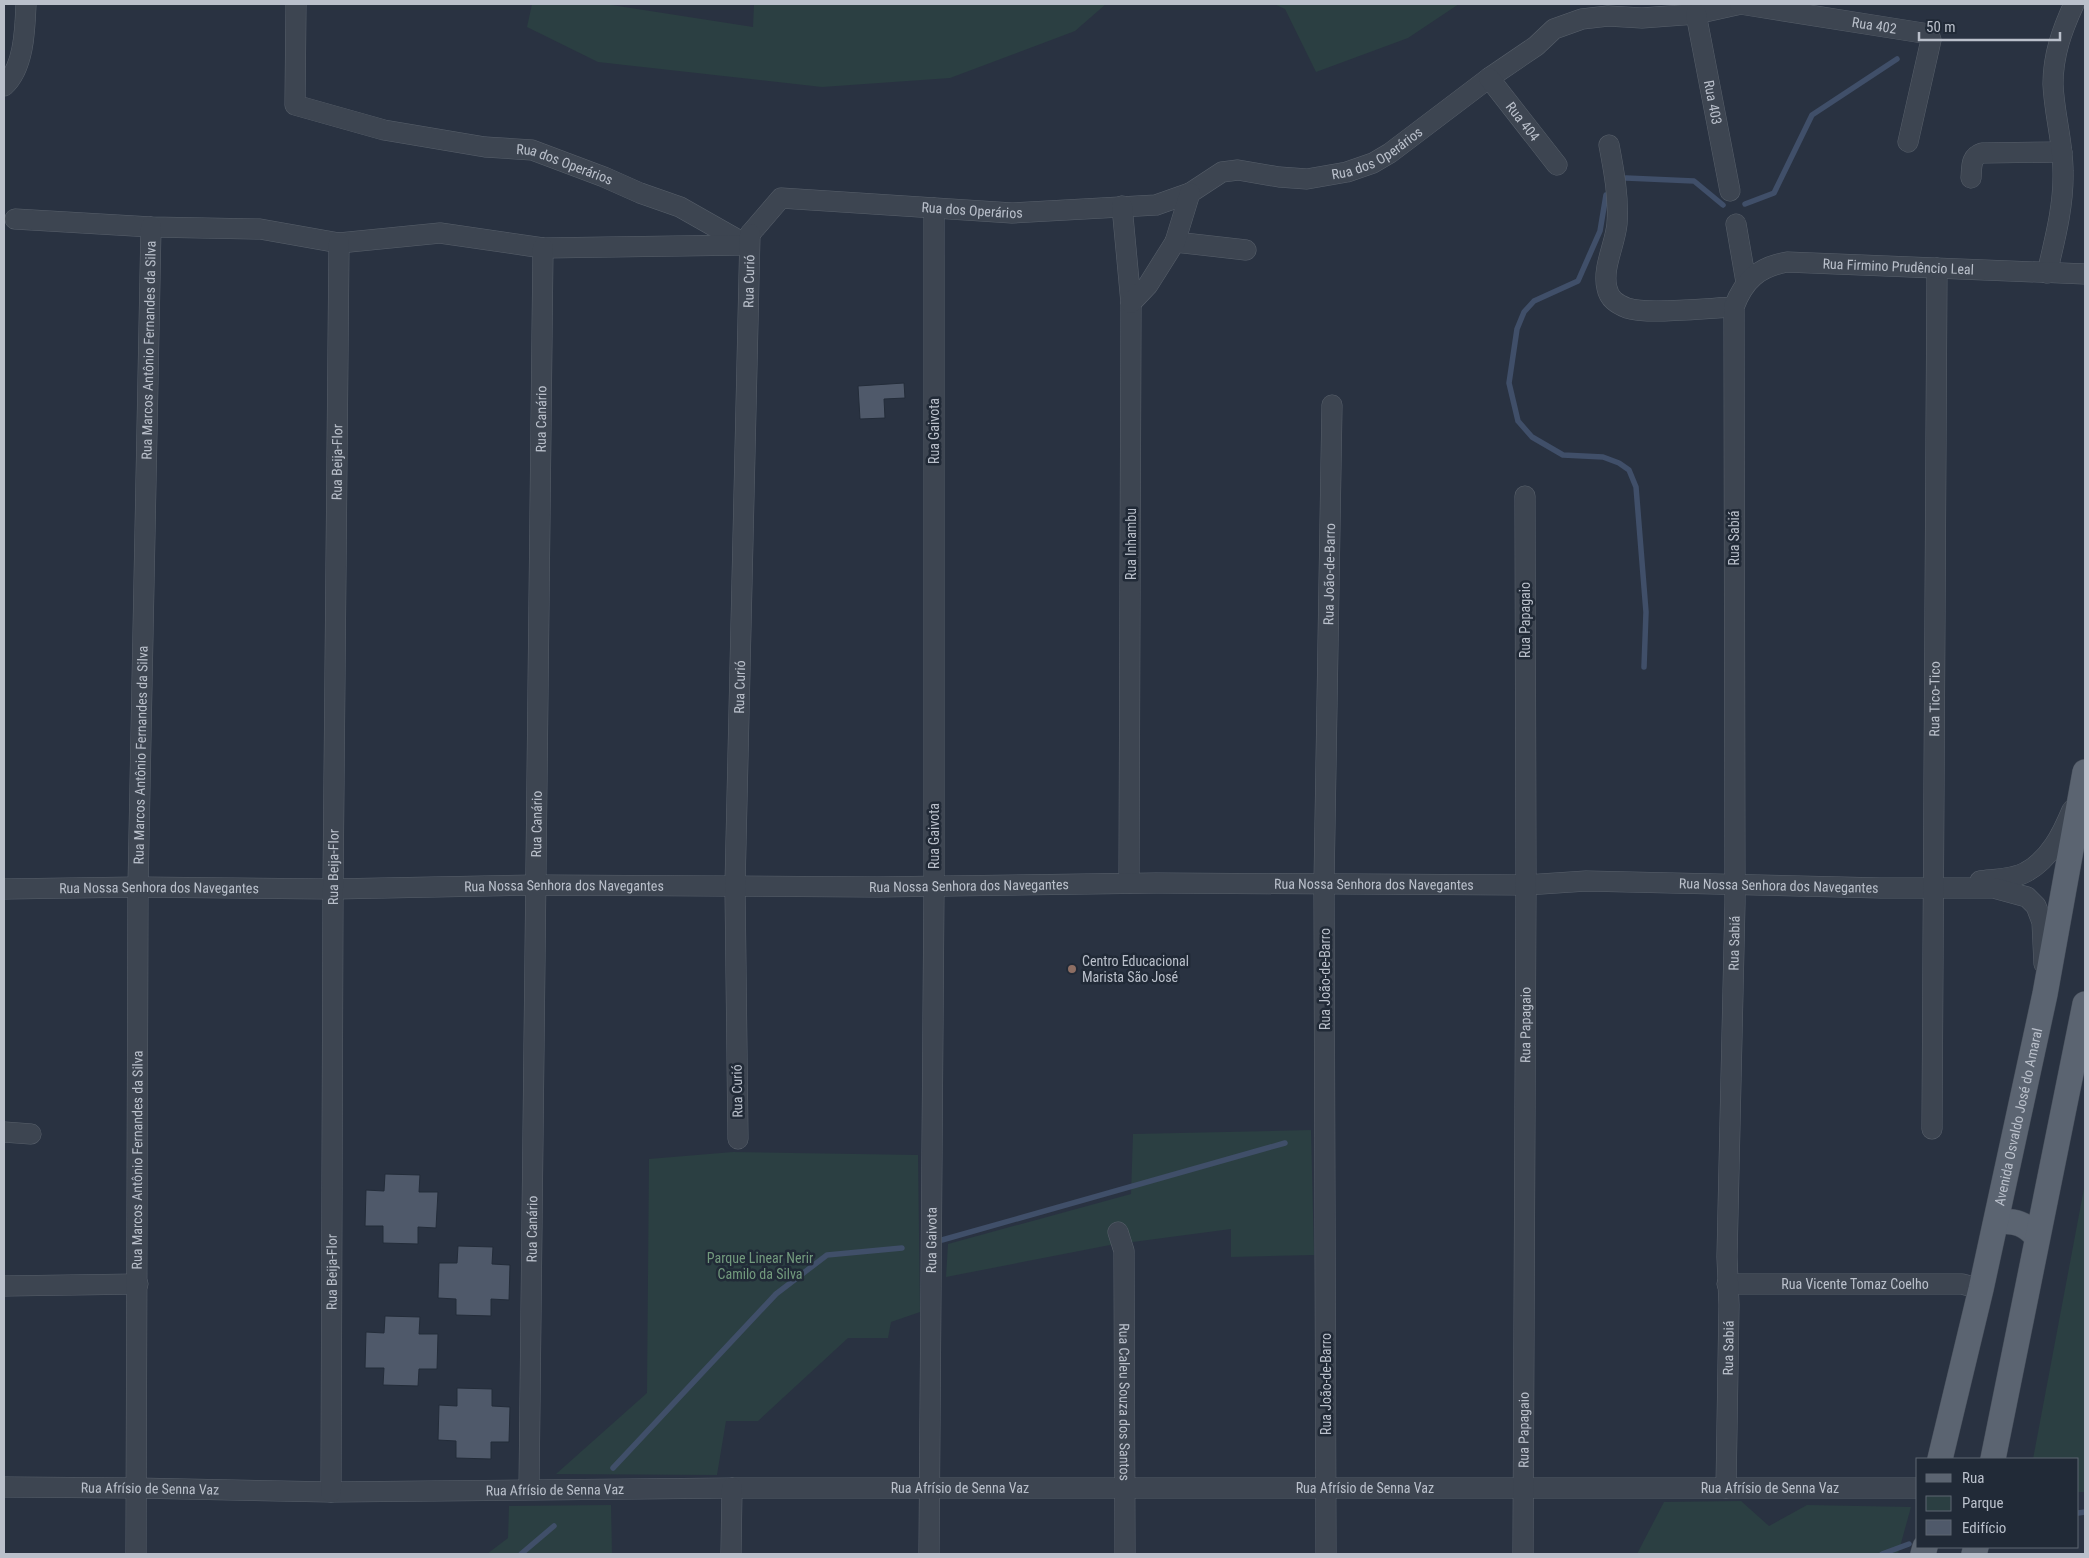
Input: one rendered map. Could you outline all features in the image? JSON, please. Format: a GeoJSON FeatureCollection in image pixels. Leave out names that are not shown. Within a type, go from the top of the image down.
{"type":"FeatureCollection","features":[{"type":"Feature","properties":{"kind":"main road","name":"Avenida Osvaldo José do Amaral"},"geometry":{"type":"LineString","coordinates":[[1940,1458],[1981,1290],[2045,994],[2062,909],[2084,777]]}},
{"type":"Feature","properties":{"kind":"main road"},"geometry":{"type":"LineString","coordinates":[[1993,1458],[2085,1004]]}},
{"type":"Feature","properties":{"kind":"main road"},"geometry":{"type":"LineString","coordinates":[[1995,1226],[1998,1222],[2020,1223],[2030,1229],[2037,1237]]}},
{"type":"Feature","properties":{"kind":"street"},"geometry":{"type":"LineString","coordinates":[[4,86],[9,82],[20,54],[24,35],[26,4]]}},
{"type":"Feature","properties":{"kind":"street","name":"Rua dos Operários"},"geometry":{"type":"LineString","coordinates":[[296,4],[295,105],[384,130],[485,147],[532,150],[604,176],[640,193],[680,207],[748,239],[781,198],[1012,213],[1156,205],[1190,193],[1222,172],[1238,170],[1279,177],[1307,179],[1347,172],[1373,163],[1390,153],[1489,78],[1536,46],[1554,29],[1582,19],[1608,16],[1642,18],[1696,14],[1740,4]]}},
{"type":"Feature","properties":{"kind":"street","name":"Rua 402"},"geometry":{"type":"LineString","coordinates":[[1740,4],[1929,34],[1931,40],[1908,142]]}},
{"type":"Feature","properties":{"kind":"street"},"geometry":{"type":"LineString","coordinates":[[2047,273],[2059,218],[2063,188],[2062,152],[2053,83],[2062,31],[2074,4]]}},
{"type":"Feature","properties":{"kind":"street","name":"Rua 403"},"geometry":{"type":"LineString","coordinates":[[1696,14],[1730,191]]}},
{"type":"Feature","properties":{"kind":"street","name":"Rua 404"},"geometry":{"type":"LineString","coordinates":[[1489,78],[1558,165]]}},
{"type":"Feature","properties":{"kind":"street"},"geometry":{"type":"LineString","coordinates":[[1609,145],[1618,204],[1616,226],[1606,275],[1607,289],[1612,301],[1629,309],[1648,310],[1734,307]]}},
{"type":"Feature","properties":{"kind":"street"},"geometry":{"type":"LineString","coordinates":[[1971,178],[1972,160],[1976,155],[1982,153],[2062,152]]}},
{"type":"Feature","properties":{"kind":"street"},"geometry":{"type":"LineString","coordinates":[[1131,303],[1148,285],[1175,242],[1190,193]]}},
{"type":"Feature","properties":{"kind":"street","name":"Rua Inhambu"},"geometry":{"type":"LineString","coordinates":[[1122,206],[1131,303],[1129,883]]}},
{"type":"Feature","properties":{"kind":"street","name":"Rua Gaivota"},"geometry":{"type":"LineString","coordinates":[[929,1554],[934,886],[934,208]]}},
{"type":"Feature","properties":{"kind":"street"},"geometry":{"type":"LineString","coordinates":[[15,219],[151,227],[260,229],[339,243],[440,233],[543,248],[748,239]]}},
{"type":"Feature","properties":{"kind":"street"},"geometry":{"type":"LineString","coordinates":[[1736,224],[1746,282]]}},
{"type":"Feature","properties":{"kind":"street","name":"Rua Marcos Antônio Fernandes da Silva"},"geometry":{"type":"LineString","coordinates":[[136,1554],[138,887],[151,227]]}},
{"type":"Feature","properties":{"kind":"street","name":"Rua Curió"},"geometry":{"type":"LineString","coordinates":[[738,1139],[735,886],[748,239]]}},
{"type":"Feature","properties":{"kind":"street"},"geometry":{"type":"LineString","coordinates":[[1175,242],[1246,250]]}},
{"type":"Feature","properties":{"kind":"street","name":"Rua Beija-Flor"},"geometry":{"type":"LineString","coordinates":[[331,1492],[333,888],[339,243]]}},
{"type":"Feature","properties":{"kind":"street","name":"Rua Canário"},"geometry":{"type":"LineString","coordinates":[[529,1489],[543,248]]}},
{"type":"Feature","properties":{"kind":"street","name":"Rua Firmino Prudêncio Leal"},"geometry":{"type":"LineString","coordinates":[[1734,307],[1739,293],[1746,282],[1771,265],[1787,262],[2085,274]]}},
{"type":"Feature","properties":{"kind":"street","name":"Rua Tico-Tico"},"geometry":{"type":"LineString","coordinates":[[1932,1129],[1937,268]]}},
{"type":"Feature","properties":{"kind":"street","name":"Rua Sabiá"},"geometry":{"type":"LineString","coordinates":[[1726,1488],[1727,1284],[1734,885],[1734,307]]}},
{"type":"Feature","properties":{"kind":"street","name":"Rua João-de-Barro"},"geometry":{"type":"LineString","coordinates":[[1326,1554],[1324,884],[1332,405]]}},
{"type":"Feature","properties":{"kind":"street","name":"Rua Papagaio"},"geometry":{"type":"LineString","coordinates":[[1523,1554],[1526,885],[1525,496]]}},
{"type":"Feature","properties":{"kind":"street","name":"Rua Nossa Senhora dos Navegantes"},"geometry":{"type":"LineString","coordinates":[[1934,887],[2009,877],[2025,873],[2042,860],[2057,843],[2084,777]]}},
{"type":"Feature","properties":{"kind":"street","name":"Rua Nossa Senhora dos Navegantes"},"geometry":{"type":"LineString","coordinates":[[4,889],[536,885],[934,886],[1129,883],[1526,885],[1586,881],[1994,888],[2026,897],[2036,906],[2042,922],[2045,994]]}},
{"type":"Feature","properties":{"kind":"street"},"geometry":{"type":"LineString","coordinates":[[4,1132],[31,1134]]}},
{"type":"Feature","properties":{"kind":"street","name":"Rua Caleu Souza dos Santos"},"geometry":{"type":"LineString","coordinates":[[1118,1232],[1124,1251],[1125,1554]]}},
{"type":"Feature","properties":{"kind":"street"},"geometry":{"type":"LineString","coordinates":[[4,1286],[138,1284]]}},
{"type":"Feature","properties":{"kind":"street","name":"Rua Vicente Tomaz Coelho"},"geometry":{"type":"LineString","coordinates":[[1727,1284],[1962,1284],[1981,1290]]}},
{"type":"Feature","properties":{"kind":"street","name":"Rua Afrísio de Senna Vaz"},"geometry":{"type":"LineString","coordinates":[[4,1488],[136,1488],[331,1492],[732,1488],[1916,1488]]}},
{"type":"Feature","properties":{"kind":"street"},"geometry":{"type":"LineString","coordinates":[[731,1554],[732,1488]]}},
{"type":"Feature","properties":{"kind":"green space"},"geometry":{"type":"Polygon","coordinates":[[[532,4],[605,4],[753,27],[754,4],[1106,4],[1075,31],[950,78],[822,87],[598,62],[527,27],[532,4]]]}},
{"type":"Feature","properties":{"kind":"green space"},"geometry":{"type":"Polygon","coordinates":[[[1274,4],[1459,4],[1408,38],[1316,72],[1285,9],[1274,4]]]}},
{"type":"Feature","properties":{"kind":"green space"},"geometry":{"type":"Polygon","coordinates":[[[1311,1130],[1314,1255],[1231,1257],[1231,1229],[1110,1245],[946,1277],[948,1244],[1131,1194],[1133,1134],[1311,1130]]]}},
{"type":"Feature","properties":{"kind":"green space","name":"Parque Linear Nerir Camilo da Silva"},"geometry":{"type":"Polygon","coordinates":[[[733,1152],[918,1155],[920,1312],[891,1322],[888,1338],[848,1338],[758,1421],[726,1421],[717,1475],[556,1474],[647,1393],[649,1159],[733,1152]]]}},
{"type":"Feature","properties":{"kind":"green space"},"geometry":{"type":"Polygon","coordinates":[[[2085,1183],[2085,1492],[2079,1492],[2079,1458],[2033,1458],[2085,1183]]]}},
{"type":"Feature","properties":{"kind":"green space"},"geometry":{"type":"Polygon","coordinates":[[[1741,1501],[1769,1526],[1807,1505],[1911,1507],[1898,1554],[1637,1554],[1664,1502],[1741,1501]]]}},
{"type":"Feature","properties":{"kind":"green space"},"geometry":{"type":"Polygon","coordinates":[[[611,1505],[612,1554],[487,1554],[508,1538],[509,1506],[611,1505]]]}},
{"type":"Feature","properties":{"kind":"building"},"geometry":{"type":"Polygon","coordinates":[[[904,383],[905,398],[884,399],[885,418],[860,419],[858,386],[904,383]]]}},
{"type":"Feature","properties":{"kind":"building"},"geometry":{"type":"Polygon","coordinates":[[[385,1174],[420,1175],[419,1192],[438,1192],[436,1228],[418,1227],[418,1244],[383,1243],[383,1226],[365,1226],[366,1190],[384,1191],[385,1174]]]}},
{"type":"Feature","properties":{"kind":"building"},"geometry":{"type":"Polygon","coordinates":[[[458,1246],[493,1247],[492,1264],[510,1265],[509,1300],[491,1299],[491,1316],[456,1315],[456,1299],[438,1298],[439,1263],[457,1263],[458,1246]]]}},
{"type":"Feature","properties":{"kind":"building"},"geometry":{"type":"Polygon","coordinates":[[[385,1316],[420,1317],[419,1334],[438,1334],[437,1369],[419,1369],[418,1386],[383,1385],[384,1368],[365,1368],[366,1332],[384,1333],[385,1316]]]}},
{"type":"Feature","properties":{"kind":"building"},"geometry":{"type":"Polygon","coordinates":[[[457,1388],[492,1389],[492,1406],[510,1407],[509,1442],[491,1442],[491,1459],[456,1458],[456,1441],[438,1440],[439,1405],[457,1406],[457,1388]]]}},
{"type":"Feature","properties":{"kind":"waterway"},"geometry":{"type":"LineString","coordinates":[[1745,204],[1774,193],[1812,115],[1897,59]]}},
{"type":"Feature","properties":{"kind":"waterway"},"geometry":{"type":"LineString","coordinates":[[1626,178],[1694,181],[1723,205]]}},
{"type":"Feature","properties":{"kind":"waterway"},"geometry":{"type":"LineString","coordinates":[[1606,195],[1600,231],[1578,281],[1534,301],[1524,312],[1517,329],[1509,383],[1518,421],[1532,437],[1563,455],[1603,457],[1619,463],[1629,470],[1636,487],[1646,612],[1644,667]]}},
{"type":"Feature","properties":{"kind":"waterway"},"geometry":{"type":"LineString","coordinates":[[942,1240],[1285,1143]]}},
{"type":"Feature","properties":{"kind":"waterway"},"geometry":{"type":"LineString","coordinates":[[613,1468],[776,1294],[827,1255],[902,1248]]}},
{"type":"Feature","properties":{"kind":"waterway"},"geometry":{"type":"LineString","coordinates":[[2079,1513],[2085,1512]]}},
{"type":"Feature","properties":{"kind":"waterway"},"geometry":{"type":"LineString","coordinates":[[521,1554],[554,1526]]}},
{"type":"Feature","properties":{"kind":"waterway"},"geometry":{"type":"LineString","coordinates":[[1882,1554],[1909,1544]]}},
{"type":"Feature","properties":{"kind":"place","name":"Centro Educacional Marista São José"},"geometry":{"type":"Point","coordinates":[1072,969]}}]}
